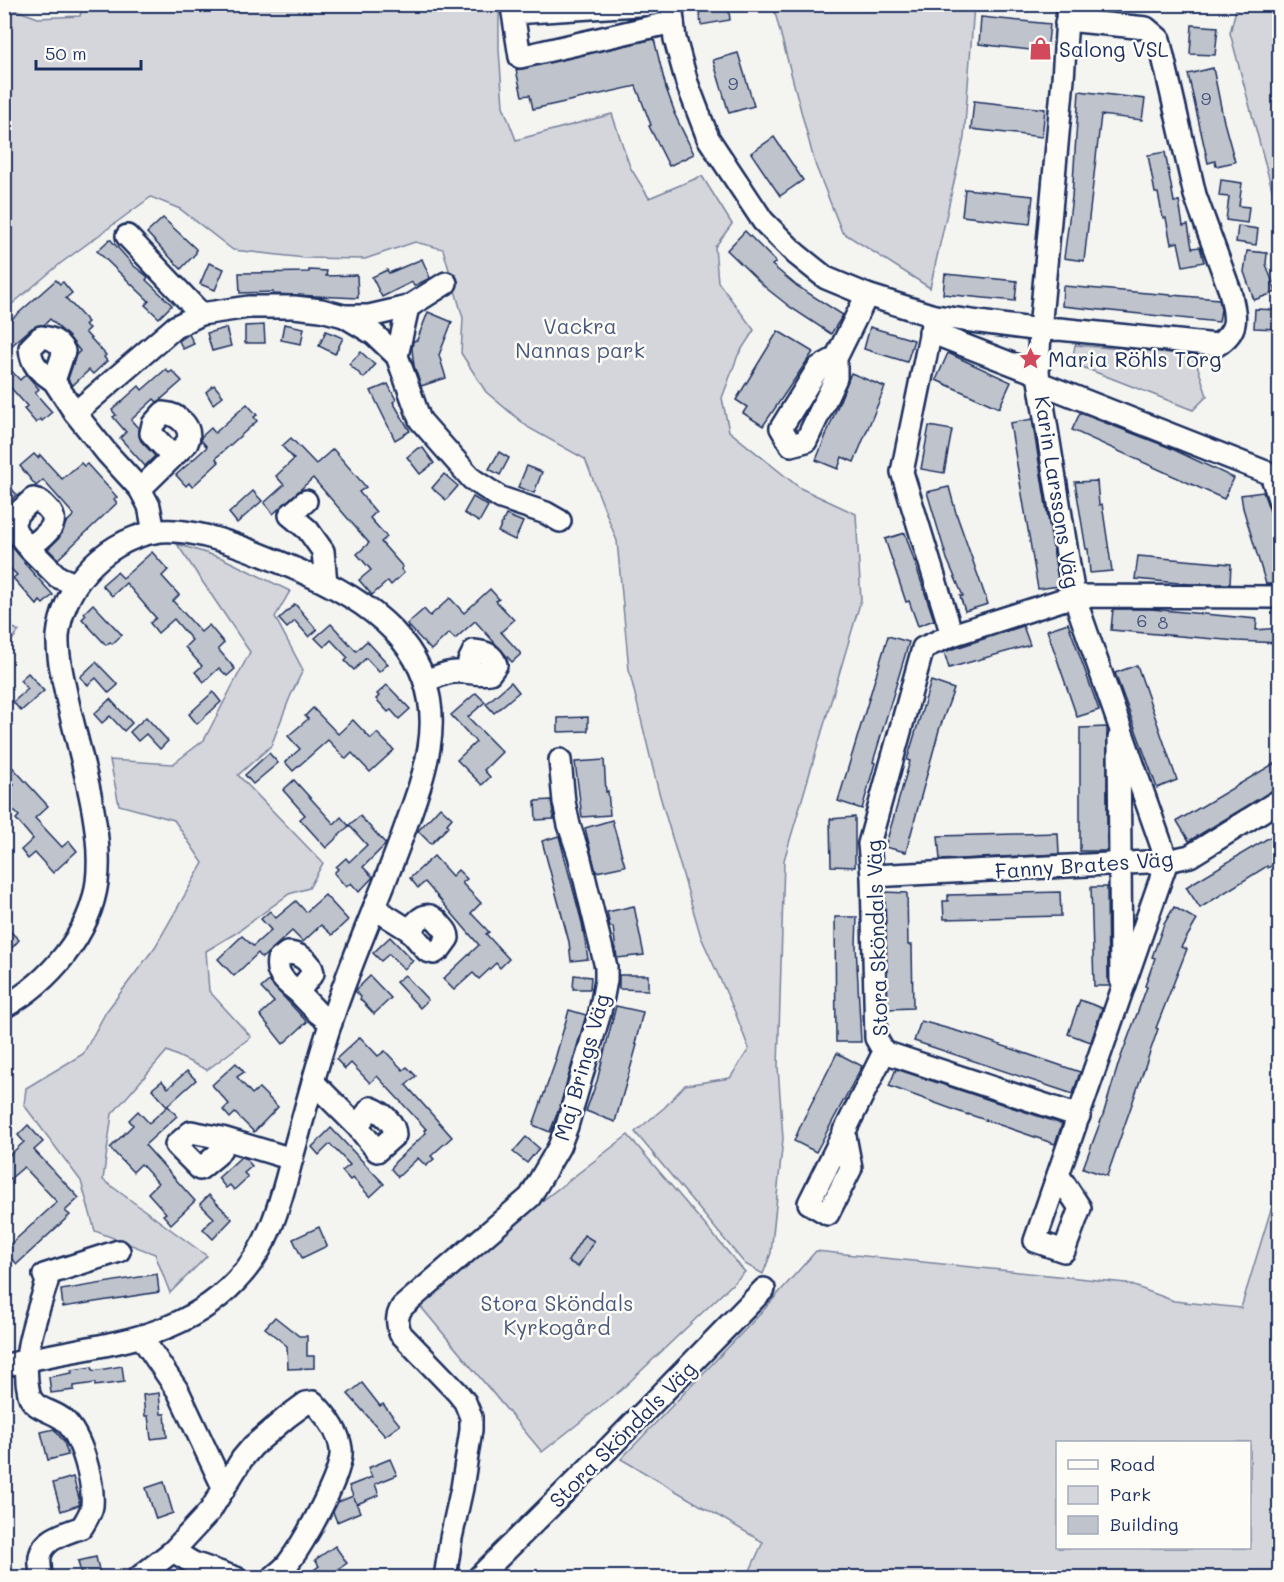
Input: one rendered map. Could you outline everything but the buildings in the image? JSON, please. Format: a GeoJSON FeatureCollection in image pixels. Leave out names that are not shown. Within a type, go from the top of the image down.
{"type":"FeatureCollection","features":[{"type":"Feature","properties":{"kind":"street"},"geometry":{"type":"LineString","coordinates":[[653,4],[513,13],[520,57],[672,13],[675,39],[687,83],[708,138],[763,220],[796,254],[826,278],[932,324],[1039,378],[1271,474],[1280,502]]}},
{"type":"Feature","properties":{"kind":"street"},"geometry":{"type":"LineString","coordinates":[[932,324],[1059,329],[1217,345],[1228,338],[1235,325],[1230,291],[1195,195],[1159,39],[1146,28],[1077,21],[1067,14]]}},
{"type":"Feature","properties":{"kind":"street","name":"Karin Larssons Väg"},"geometry":{"type":"LineString","coordinates":[[1059,1176],[1167,861],[1074,596],[1039,378],[1040,330],[1067,14]]}},
{"type":"Feature","properties":{"kind":"street"},"geometry":{"type":"LineString","coordinates":[[127,236],[201,314]]}},
{"type":"Feature","properties":{"kind":"street"},"geometry":{"type":"LineString","coordinates":[[75,413],[175,327],[201,314],[249,307],[294,307],[345,316],[369,315],[408,307],[446,283]]}},
{"type":"Feature","properties":{"kind":"street"},"geometry":{"type":"LineString","coordinates":[[836,358],[867,295]]}},
{"type":"Feature","properties":{"kind":"street"},"geometry":{"type":"LineString","coordinates":[[397,356],[408,307]]}},
{"type":"Feature","properties":{"kind":"street"},"geometry":{"type":"LineString","coordinates":[[345,316],[374,334],[397,356],[420,420],[472,479],[501,498],[546,513],[561,521]]}},
{"type":"Feature","properties":{"kind":"street"},"geometry":{"type":"LineString","coordinates":[[932,324],[902,472],[952,636]]}},
{"type":"Feature","properties":{"kind":"street"},"geometry":{"type":"LineString","coordinates":[[54,381],[75,413],[140,489],[149,506],[154,532]]}},
{"type":"Feature","properties":{"kind":"street"},"geometry":{"type":"LineString","coordinates":[[140,489],[172,456]]}},
{"type":"Feature","properties":{"kind":"street"},"geometry":{"type":"LineString","coordinates":[[306,501],[290,515],[308,530],[323,551],[326,583]]}},
{"type":"Feature","properties":{"kind":"street"},"geometry":{"type":"LineString","coordinates":[[4,1007],[16,1001],[46,976],[71,948],[90,910],[97,884],[98,853],[95,821],[59,654],[58,635],[75,584],[94,562],[114,548],[154,532],[175,531],[203,536],[231,544],[326,583],[358,600],[399,634],[425,681],[431,718],[430,745],[418,793],[393,865],[374,908],[331,1023],[275,1220],[259,1252],[237,1281],[207,1308],[142,1338],[4,1366]]}},
{"type":"Feature","properties":{"kind":"street"},"geometry":{"type":"LineString","coordinates":[[30,548],[58,577],[75,584]]}},
{"type":"Feature","properties":{"kind":"street","name":"Stora Sköndals Väg"},"geometry":{"type":"LineString","coordinates":[[844,1131],[884,1052],[876,1038],[872,876],[869,844],[923,648],[952,636],[1074,596],[1280,597]]}},
{"type":"Feature","properties":{"kind":"street"},"geometry":{"type":"LineString","coordinates":[[425,681],[451,672],[470,672]]}},
{"type":"Feature","properties":{"kind":"street","name":"Karin Larssons Väg"},"geometry":{"type":"LineString","coordinates":[[1119,722],[1121,994]]}},
{"type":"Feature","properties":{"kind":"street","name":"Maj Brings Väg"},"geometry":{"type":"LineString","coordinates":[[444,1578],[462,1488],[471,1417],[465,1402],[400,1333],[398,1314],[411,1299],[530,1197],[559,1147],[576,1098],[600,1012],[606,967],[579,855],[566,813],[561,760]]}},
{"type":"Feature","properties":{"kind":"street","name":"Fanny Brates Väg"},"geometry":{"type":"LineString","coordinates":[[872,876],[1167,861],[1190,856],[1280,800]]}},
{"type":"Feature","properties":{"kind":"street"},"geometry":{"type":"LineString","coordinates":[[374,908],[409,930]]}},
{"type":"Feature","properties":{"kind":"street"},"geometry":{"type":"LineString","coordinates":[[298,992],[331,1023]]}},
{"type":"Feature","properties":{"kind":"street"},"geometry":{"type":"LineString","coordinates":[[884,1052],[1079,1116]]}},
{"type":"Feature","properties":{"kind":"street"},"geometry":{"type":"LineString","coordinates":[[313,1082],[357,1126]]}},
{"type":"Feature","properties":{"kind":"street"},"geometry":{"type":"LineString","coordinates":[[222,1138],[292,1159]]}},
{"type":"Feature","properties":{"kind":"street"},"geometry":{"type":"LineString","coordinates":[[41,1578],[40,1557],[44,1547],[54,1538],[82,1527],[92,1507],[90,1478],[75,1433],[65,1420],[34,1404],[29,1395],[25,1360],[47,1282],[44,1275],[119,1251]]}},
{"type":"Feature","properties":{"kind":"street","name":"Stora Sköndals Väg"},"geometry":{"type":"LineString","coordinates":[[478,1578],[764,1289]]}},
{"type":"Feature","properties":{"kind":"street"},"geometry":{"type":"LineString","coordinates":[[142,1338],[178,1391],[224,1489]]}},
{"type":"Feature","properties":{"kind":"street"},"geometry":{"type":"LineString","coordinates":[[138,1578],[173,1551],[210,1511],[254,1446],[287,1417],[306,1403],[313,1402],[325,1414],[337,1434],[341,1448],[341,1460],[327,1495],[298,1550],[288,1564],[272,1578]]}},
{"type":"Feature","properties":{"kind":"street"},"geometry":{"type":"LineString","coordinates":[[173,1551],[193,1563],[236,1578]]}},
{"type":"Feature","properties":{"kind":"green space","name":"Vackra Nannas park"},"geometry":{"type":"Polygon","coordinates":[[[83,4],[499,5],[503,106],[516,140],[612,114],[630,167],[649,198],[702,176],[732,224],[715,247],[718,282],[754,330],[738,355],[722,398],[729,431],[800,488],[856,514],[861,600],[784,860],[778,1067],[783,1139],[771,1253],[763,1274],[745,1264],[635,1132],[665,1107],[685,1085],[730,1078],[749,1049],[701,937],[658,789],[629,670],[617,541],[585,459],[529,428],[486,392],[461,353],[463,318],[443,249],[415,242],[365,259],[305,258],[233,250],[180,209],[151,197],[61,263],[5,310],[5,6],[38,18],[80,16],[83,4]]]}},
{"type":"Feature","properties":{"kind":"green space"},"geometry":{"type":"Polygon","coordinates":[[[773,5],[974,5],[964,138],[930,288],[842,232],[815,164],[773,5]]]}},
{"type":"Feature","properties":{"kind":"green space"},"geometry":{"type":"Polygon","coordinates":[[[1237,5],[1279,5],[1279,215],[1230,33],[1237,5]]]}},
{"type":"Feature","properties":{"kind":"green space"},"geometry":{"type":"Polygon","coordinates":[[[1075,345],[1194,355],[1207,396],[1193,410],[1072,363],[1075,345]]]}},
{"type":"Feature","properties":{"kind":"green space"},"geometry":{"type":"Polygon","coordinates":[[[177,544],[222,558],[290,591],[275,617],[303,670],[271,746],[238,775],[323,863],[309,888],[289,894],[236,933],[206,951],[209,991],[251,1037],[207,1070],[167,1051],[112,1114],[103,1180],[207,1256],[170,1293],[155,1254],[95,1231],[81,1181],[24,1105],[26,1088],[83,1054],[106,1012],[155,947],[203,863],[174,820],[119,805],[110,760],[173,764],[204,740],[250,652],[177,544]]]}},
{"type":"Feature","properties":{"kind":"green space"},"geometry":{"type":"Polygon","coordinates":[[[5,623],[19,631],[5,649],[5,623]]]}},
{"type":"Feature","properties":{"kind":"green space","name":"Stora Sköndals Kyrkogård"},"geometry":{"type":"Polygon","coordinates":[[[628,1135],[745,1272],[621,1390],[542,1452],[417,1302],[499,1234],[628,1135]]]}},
{"type":"Feature","properties":{"kind":"green space"},"geometry":{"type":"Polygon","coordinates":[[[1279,1183],[1279,1577],[747,1577],[763,1542],[621,1459],[760,1314],[816,1251],[1126,1283],[1174,1301],[1241,1308],[1279,1183]]]}},
{"type":"Feature","properties":{"kind":"place","name":"Salong VSL"},"geometry":{"type":"Point","coordinates":[1041,48]}},
{"type":"Feature","properties":{"kind":"place","name":"Maria Röhls Torg"},"geometry":{"type":"Point","coordinates":[1030,358]}}]}
